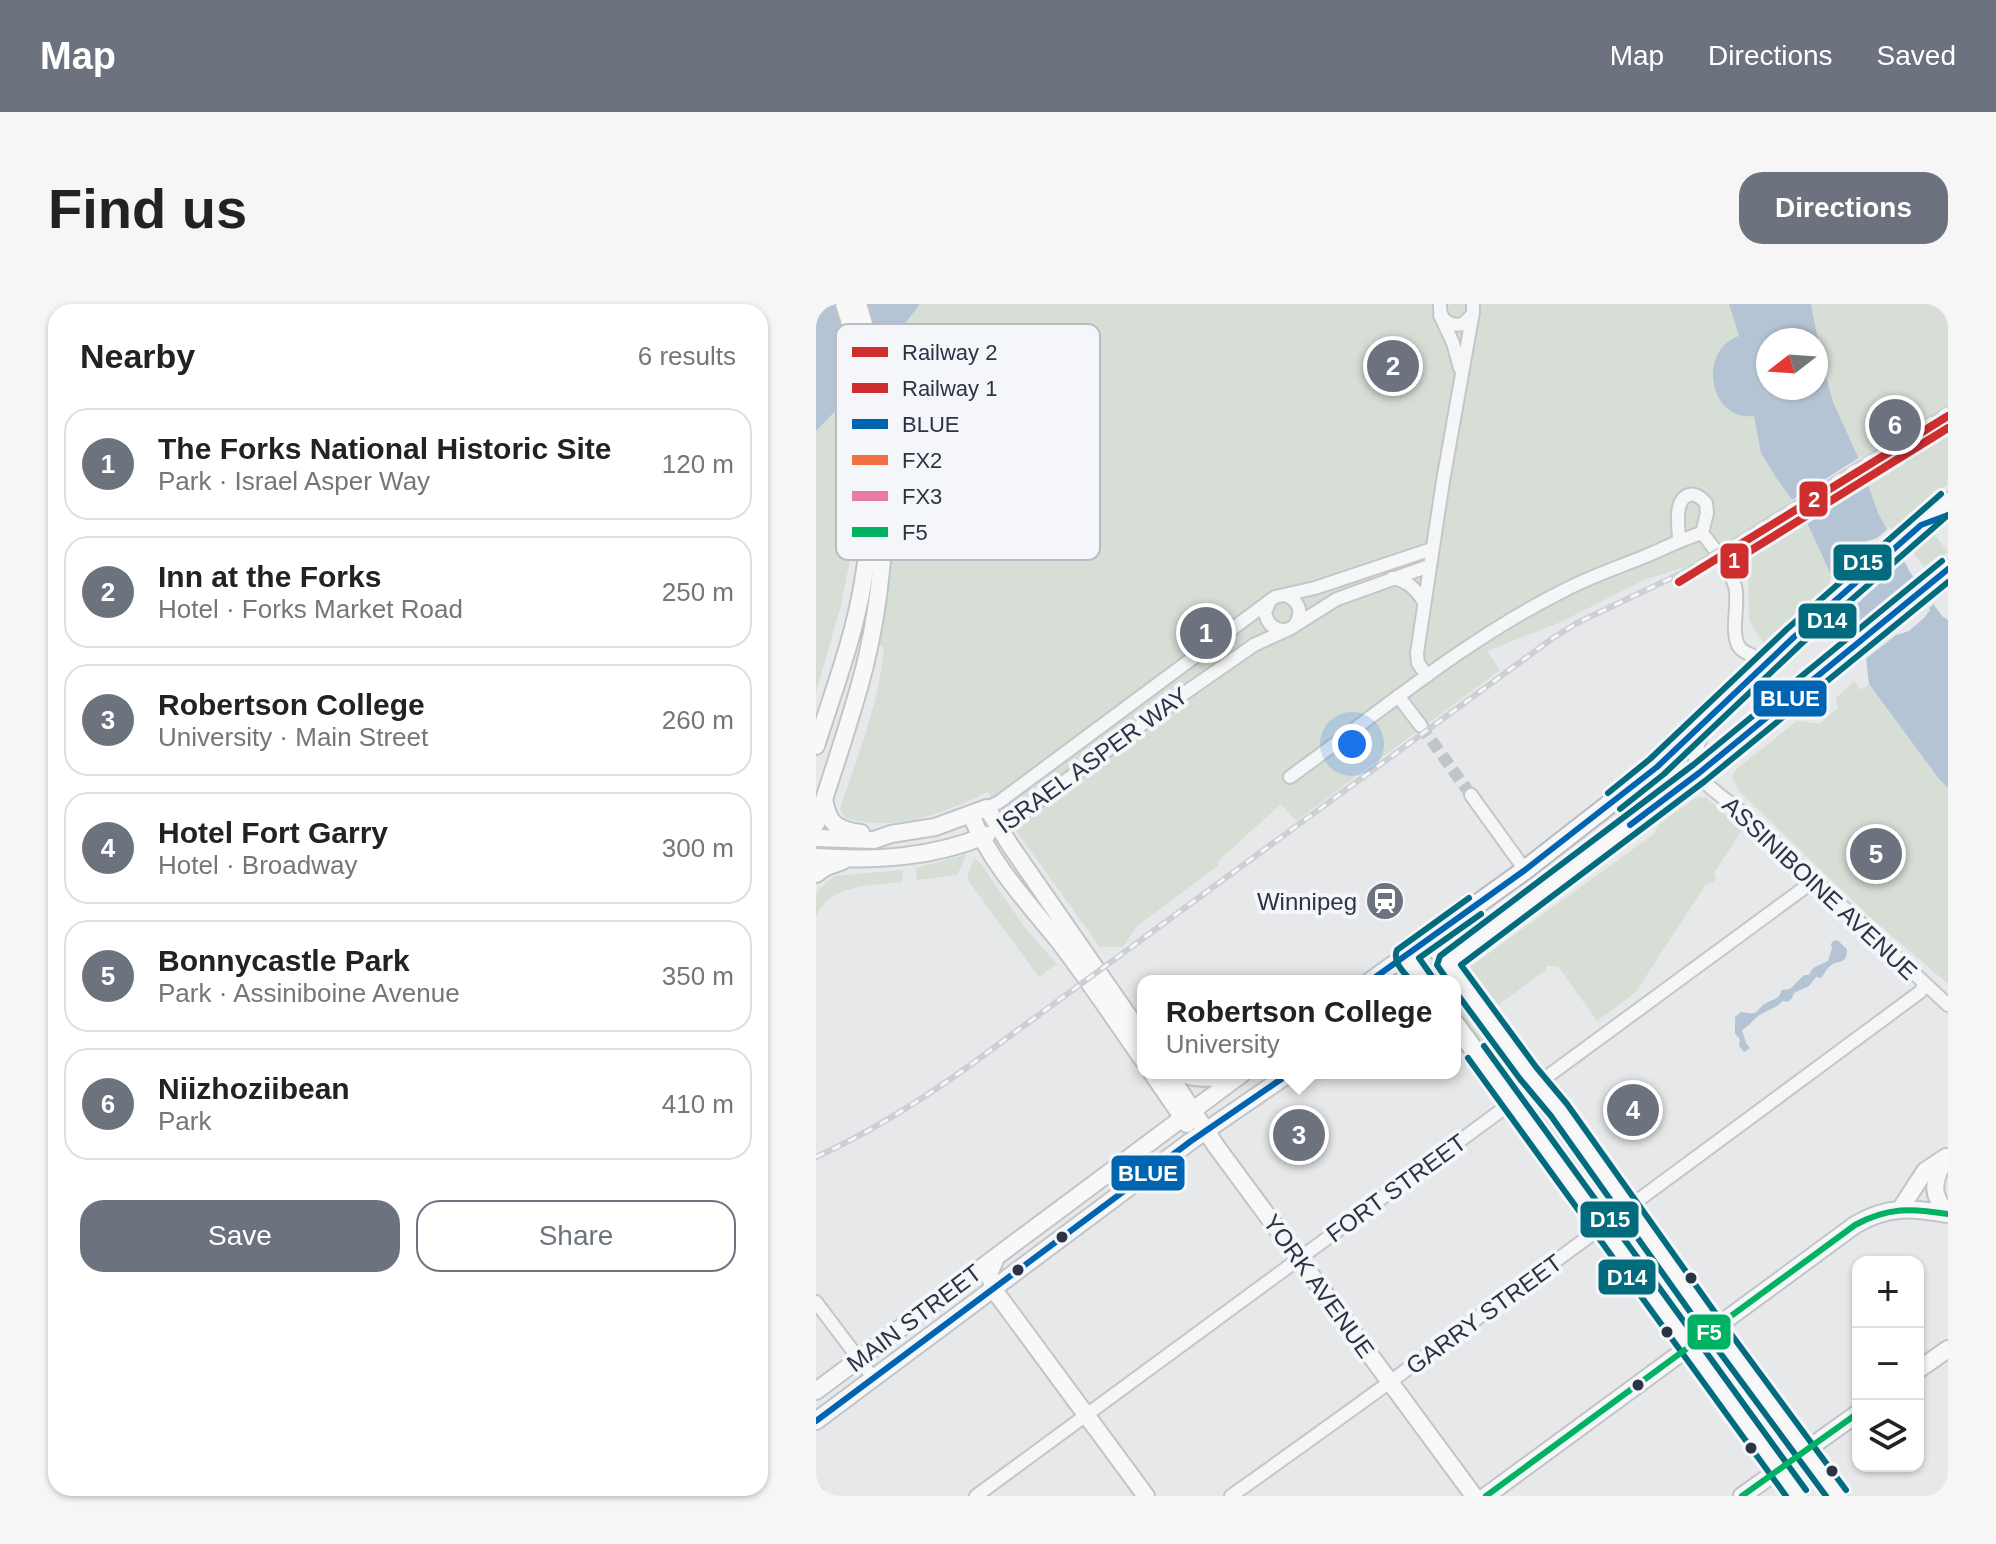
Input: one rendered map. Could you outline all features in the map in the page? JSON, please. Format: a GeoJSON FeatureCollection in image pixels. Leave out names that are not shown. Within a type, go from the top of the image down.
{"type":"FeatureCollection","features":[{"type":"Feature","properties":{"kind":"highway"},"geometry":{"type":"LineString","coordinates":[[1418,975],[1405,956],[1525,870],[1657,767],[1794,637],[1948,502]]}},
{"type":"Feature","properties":{"kind":"highway"},"geometry":{"type":"LineString","coordinates":[[1921,525],[1948,515]]}},
{"type":"Feature","properties":{"kind":"highway"},"geometry":{"type":"LineString","coordinates":[[1447,963],[1699,773],[1948,569]]}},
{"type":"Feature","properties":{"kind":"highway"},"geometry":{"type":"LineString","coordinates":[[1636,821],[1654,791],[1657,767]]}},
{"type":"Feature","properties":{"kind":"highway"},"geometry":{"type":"LineString","coordinates":[[1430,939],[1456,975]]}},
{"type":"Feature","properties":{"kind":"highway"},"geometry":{"type":"LineString","coordinates":[[1461,982],[1838,1496]]}},
{"type":"Feature","properties":{"kind":"highway"},"geometry":{"type":"LineString","coordinates":[[1461,1032],[1798,1496]]}},
{"type":"Feature","properties":{"kind":"main road"},"geometry":{"type":"LineString","coordinates":[[844,304],[850,324]]}},
{"type":"Feature","properties":{"kind":"main road"},"geometry":{"type":"LineString","coordinates":[[858,304],[864,324]]}},
{"type":"Feature","properties":{"kind":"main road"},"geometry":{"type":"LineString","coordinates":[[816,746],[844,658],[863,583],[865,560]]}},
{"type":"Feature","properties":{"kind":"main road"},"geometry":{"type":"LineString","coordinates":[[816,824],[861,682],[876,609],[882,560]]}},
{"type":"Feature","properties":{"kind":"main road"},"geometry":{"type":"LineString","coordinates":[[824,799],[829,818],[840,828],[891,834]]}},
{"type":"Feature","properties":{"kind":"main road"},"geometry":{"type":"LineString","coordinates":[[987,808],[999,830],[1137,1028]]}},
{"type":"Feature","properties":{"kind":"main road","name":"ISRAEL ASPER WAY"},"geometry":{"type":"LineString","coordinates":[[816,838],[874,840],[891,834],[920,831],[987,808]]}},
{"type":"Feature","properties":{"kind":"main road"},"geometry":{"type":"LineString","coordinates":[[971,815],[980,838],[1078,967],[1137,1051]]}},
{"type":"Feature","properties":{"kind":"main road","name":"ISRAEL ASPER WAY"},"geometry":{"type":"LineString","coordinates":[[816,857],[893,859],[933,851],[999,830]]}},
{"type":"Feature","properties":{"kind":"main road"},"geometry":{"type":"LineString","coordinates":[[816,874],[826,867],[851,859]]}},
{"type":"Feature","properties":{"kind":"main road"},"geometry":{"type":"LineString","coordinates":[[1378,975],[1405,956]]}},
{"type":"Feature","properties":{"kind":"main road"},"geometry":{"type":"LineString","coordinates":[[1430,975],[1447,963]]}},
{"type":"Feature","properties":{"kind":"main road","name":"YORK AVENUE"},"geometry":{"type":"LineString","coordinates":[[1157,1079],[1300,1259],[1474,1496]]}},
{"type":"Feature","properties":{"kind":"main road","name":"YORK AVENUE"},"geometry":{"type":"LineString","coordinates":[[1171,1079],[1188,1114]]}},
{"type":"Feature","properties":{"kind":"main road","name":"MAIN STREET"},"geometry":{"type":"LineString","coordinates":[[816,1391],[1234,1079]]}},
{"type":"Feature","properties":{"kind":"main road","name":"MAIN STREET"},"geometry":{"type":"LineString","coordinates":[[816,1421],[1202,1134],[1281,1079]]}},
{"type":"Feature","properties":{"kind":"main road"},"geometry":{"type":"LineString","coordinates":[[1901,1208],[1925,1171],[1947,1157]]}},
{"type":"Feature","properties":{"kind":"main road"},"geometry":{"type":"LineString","coordinates":[[1947,1157],[1938,1172],[1935,1186],[1937,1198],[1948,1214]]}},
{"type":"Feature","properties":{"kind":"main road"},"geometry":{"type":"LineString","coordinates":[[1486,1496],[1855,1225],[1875,1215],[1901,1208],[1948,1214]]}},
{"type":"Feature","properties":{"kind":"main road"},"geometry":{"type":"LineString","coordinates":[[997,1256],[989,1274],[994,1290],[1146,1496]]}},
{"type":"Feature","properties":{"kind":"main road"},"geometry":{"type":"LineString","coordinates":[[1924,1366],[1948,1349]]}},
{"type":"Feature","properties":{"kind":"main road"},"geometry":{"type":"LineString","coordinates":[[1742,1496],[1852,1417]]}},
{"type":"Feature","properties":{"kind":"street"},"geometry":{"type":"LineString","coordinates":[[1440,310],[1447,323],[1458,325],[1467,321],[1473,308]]}},
{"type":"Feature","properties":{"kind":"street"},"geometry":{"type":"LineString","coordinates":[[1427,676],[1417,657],[1429,566],[1473,308]]}},
{"type":"Feature","properties":{"kind":"street"},"geometry":{"type":"LineString","coordinates":[[1440,310],[1458,358],[1461,380]]}},
{"type":"Feature","properties":{"kind":"street"},"geometry":{"type":"LineString","coordinates":[[1679,540],[1681,501],[1687,496],[1697,496],[1706,503],[1702,533],[1733,581],[1737,599],[1735,631],[1738,644],[1741,649],[1768,662]]}},
{"type":"Feature","properties":{"kind":"street"},"geometry":{"type":"LineString","coordinates":[[1290,777],[1468,648],[1567,588],[1702,533]]}},
{"type":"Feature","properties":{"kind":"street","name":"ISRAEL ASPER WAY"},"geometry":{"type":"LineString","coordinates":[[987,808],[1003,800],[1276,598],[1432,549]]}},
{"type":"Feature","properties":{"kind":"street","name":"ISRAEL ASPER WAY"},"geometry":{"type":"LineString","coordinates":[[999,830],[1254,645],[1291,628],[1337,599],[1429,566]]}},
{"type":"Feature","properties":{"kind":"street"},"geometry":{"type":"LineString","coordinates":[[1392,578],[1410,585],[1424,602]]}},
{"type":"Feature","properties":{"kind":"street"},"geometry":{"type":"LineString","coordinates":[[1291,597],[1298,604],[1300,613],[1291,628],[1276,629],[1269,623],[1265,612],[1276,598],[1291,597]]}},
{"type":"Feature","properties":{"kind":"street"},"geometry":{"type":"LineString","coordinates":[[1398,696],[1421,726]]}},
{"type":"Feature","properties":{"kind":"street"},"geometry":{"type":"LineString","coordinates":[[1699,773],[1695,763],[1705,721]]}},
{"type":"Feature","properties":{"kind":"street","name":"ASSINIBOINE AVENUE"},"geometry":{"type":"LineString","coordinates":[[1699,773],[1708,785],[1737,808],[1948,1005]]}},
{"type":"Feature","properties":{"kind":"street"},"geometry":{"type":"LineString","coordinates":[[1471,795],[1525,870]]}},
{"type":"Feature","properties":{"kind":"street","name":"FORT STREET"},"geometry":{"type":"LineString","coordinates":[[976,1496],[1815,880]]}},
{"type":"Feature","properties":{"kind":"street","name":"GARRY STREET"},"geometry":{"type":"LineString","coordinates":[[1231,1496],[1629,1207],[1920,992],[1925,984]]}},
{"type":"Feature","properties":{"kind":"street"},"geometry":{"type":"LineString","coordinates":[[816,1302],[874,1379]]}},
{"type":"Feature","properties":{"kind":"shaded area"},"geometry":{"type":"Polygon","coordinates":[[[920,304],[1948,304],[1948,484],[1765,646],[1749,620],[1748,561],[1735,537],[1685,567],[1644,580],[1561,622],[1487,651],[1500,670],[1296,821],[1281,804],[1217,862],[1219,865],[1137,926],[1123,947],[1100,947],[988,792],[934,814],[906,821],[869,822],[845,818],[840,809],[873,709],[882,668],[884,647],[878,645],[890,560],[1100,560],[1100,324],[905,324],[920,304]]]}},
{"type":"Feature","properties":{"kind":"shaded area"},"geometry":{"type":"Polygon","coordinates":[[[836,410],[836,560],[850,560],[841,605],[816,692],[816,431],[836,410]]]}},
{"type":"Feature","properties":{"kind":"shaded area"},"geometry":{"type":"Polygon","coordinates":[[[1933,533],[1948,552],[1926,570],[1912,551],[1933,533]]]}},
{"type":"Feature","properties":{"kind":"shaded area"},"geometry":{"type":"Polygon","coordinates":[[[1854,681],[1861,690],[1869,684],[1948,788],[1948,984],[1869,916],[1740,792],[1732,779],[1739,767],[1797,721],[1819,724],[1838,708],[1836,698],[1854,681]]]}},
{"type":"Feature","properties":{"kind":"shaded area"},"geometry":{"type":"Polygon","coordinates":[[[1697,797],[1707,798],[1742,830],[1714,873],[1714,882],[1706,884],[1635,993],[1597,1021],[1558,966],[1546,966],[1546,970],[1498,1005],[1470,967],[1654,834],[1660,823],[1697,797]]]}},
{"type":"Feature","properties":{"kind":"shaded area"},"geometry":{"type":"Polygon","coordinates":[[[967,854],[957,875],[917,880],[916,868],[967,854]]]}},
{"type":"Feature","properties":{"kind":"shaded area"},"geometry":{"type":"Polygon","coordinates":[[[974,858],[1025,928],[1057,964],[1039,977],[967,879],[974,858]]]}},
{"type":"Feature","properties":{"kind":"shaded area"},"geometry":{"type":"Polygon","coordinates":[[[903,870],[902,882],[842,892],[823,905],[816,916],[816,894],[834,876],[903,870]]]}},
{"type":"Feature","properties":{"kind":"shaded area"},"geometry":{"type":"Polygon","coordinates":[[[1461,999],[1519,1078],[1510,1085],[1461,1018],[1461,999]]]}},
{"type":"Feature","properties":{"kind":"shaded area"},"geometry":{"type":"Polygon","coordinates":[[[1541,1100],[1613,1198],[1600,1208],[1528,1109],[1541,1100]]]}},
{"type":"Feature","properties":{"kind":"shaded area"},"geometry":{"type":"Polygon","coordinates":[[[1630,1221],[1701,1318],[1688,1328],[1617,1231],[1630,1221]]]}},
{"type":"Feature","properties":{"kind":"shaded area"},"geometry":{"type":"Polygon","coordinates":[[[1718,1345],[1790,1443],[1778,1452],[1706,1354],[1718,1345]]]}},
{"type":"Feature","properties":{"kind":"water"},"geometry":{"type":"Polygon","coordinates":[[[816,304],[920,304],[905,324],[836,324],[836,410],[816,431],[816,304]]]}},
{"type":"Feature","properties":{"kind":"water"},"geometry":{"type":"Polygon","coordinates":[[[1729,304],[1811,304],[1816,328],[1756,328],[1756,400],[1828,400],[1828,384],[1878,513],[1910,572],[1948,620],[1948,788],[1869,684],[1865,649],[1804,516],[1761,453],[1754,416],[1739,415],[1727,408],[1719,397],[1713,369],[1725,344],[1739,336],[1729,304]]]}},
{"type":"Feature","properties":{"kind":"water"},"geometry":{"type":"Polygon","coordinates":[[[1837,940],[1847,949],[1845,958],[1831,965],[1821,978],[1816,977],[1809,986],[1794,993],[1788,1002],[1783,1001],[1761,1014],[1742,1030],[1750,1048],[1744,1052],[1735,1033],[1735,1017],[1741,1012],[1755,1013],[1778,997],[1782,990],[1790,989],[1804,975],[1809,975],[1813,968],[1828,961],[1831,944],[1837,940]]]}},
{"type":"Feature","properties":{"kind":"pier"},"geometry":{"type":"Polygon","coordinates":[[[1862,456],[1868,471],[1798,514],[1789,502],[1862,456]]]}},
{"type":"Feature","properties":{"kind":"pier"},"geometry":{"type":"Polygon","coordinates":[[[1890,527],[1906,557],[1845,615],[1829,580],[1845,566],[1851,553],[1890,527]]]}},
{"type":"Feature","properties":{"kind":"pier"},"geometry":{"type":"Polygon","coordinates":[[[1918,577],[1936,602],[1909,631],[1896,635],[1862,662],[1861,651],[1852,631],[1918,577]]]}},
{"type":"Feature","properties":{"kind":"tunnel"},"geometry":{"type":"LineString","coordinates":[[1421,726],[1471,795]]}},
{"type":"Feature","properties":{"kind":"railway"},"geometry":{"type":"LineString","coordinates":[[816,1157],[895,1115],[969,1066],[1553,638],[1577,623],[1684,572],[1948,408]]}},
{"type":"Feature","properties":{"kind":"rail line","name":"2"},"geometry":{"type":"LineString","coordinates":[[1679,582],[1948,416]]}},
{"type":"Feature","properties":{"kind":"rail line","name":"1"},"geometry":{"type":"LineString","coordinates":[[1724,567],[1948,428]]}},
{"type":"Feature","properties":{"kind":"transit line","name":"D15"},"geometry":{"type":"LineString","coordinates":[[1608,793],[1650,759],[1787,629],[1941,494]]}},
{"type":"Feature","properties":{"kind":"transit line","name":"BLUE"},"geometry":{"type":"LineString","coordinates":[[1378,975],[1525,870],[1657,767],[1794,637],[1921,525],[1948,515]]}},
{"type":"Feature","properties":{"kind":"transit line","name":"D14"},"geometry":{"type":"LineString","coordinates":[[1620,809],[1664,774],[1801,644],[1948,515]]}},
{"type":"Feature","properties":{"kind":"transit line","name":"D15"},"geometry":{"type":"LineString","coordinates":[[1444,975],[1437,965],[1440,956],[1693,765],[1942,561]]}},
{"type":"Feature","properties":{"kind":"transit line","name":"BLUE"},"geometry":{"type":"LineString","coordinates":[[1630,825],[1699,773],[1948,569]]}},
{"type":"Feature","properties":{"kind":"transit line","name":"D14"},"geometry":{"type":"LineString","coordinates":[[1846,1490],[1567,1104],[1461,965],[1705,781],[1948,582]]}},
{"type":"Feature","properties":{"kind":"transit line","name":"D15"},"geometry":{"type":"LineString","coordinates":[[1406,975],[1397,963],[1397,950],[1469,898]]}},
{"type":"Feature","properties":{"kind":"transit line","name":"D14"},"geometry":{"type":"LineString","coordinates":[[1431,975],[1419,958],[1481,914]]}},
{"type":"Feature","properties":{"kind":"transit line","name":"D15"},"geometry":{"type":"LineString","coordinates":[[1461,999],[1551,1116],[1826,1496]]}},
{"type":"Feature","properties":{"kind":"transit line","name":"D15"},"geometry":{"type":"LineString","coordinates":[[1484,1046],[1806,1490]]}},
{"type":"Feature","properties":{"kind":"transit line","name":"D14"},"geometry":{"type":"LineString","coordinates":[[1468,1058],[1786,1496]]}},
{"type":"Feature","properties":{"kind":"transit line","name":"BLUE"},"geometry":{"type":"LineString","coordinates":[[816,1421],[1191,1141],[1281,1079]]}},
{"type":"Feature","properties":{"kind":"transit line","name":"F5"},"geometry":{"type":"LineString","coordinates":[[1486,1496],[1855,1225],[1900,1210],[1948,1214]]}},
{"type":"Feature","properties":{"kind":"transit line","name":"F5"},"geometry":{"type":"LineString","coordinates":[[1742,1496],[1852,1417]]}},
{"type":"Feature","properties":{"kind":"place","name":"Inn at the Forks"},"geometry":{"type":"Point","coordinates":[1393,366]}},
{"type":"Feature","properties":{"kind":"place","name":"Niizhoziibean"},"geometry":{"type":"Point","coordinates":[1895,425]}},
{"type":"Feature","properties":{"kind":"place","name":"The Forks National Historic Site"},"geometry":{"type":"Point","coordinates":[1206,633]}},
{"type":"Feature","properties":{"kind":"place","name":"Bonnycastle Park"},"geometry":{"type":"Point","coordinates":[1876,854]}},
{"type":"Feature","properties":{"kind":"place","name":"Winnipeg"},"geometry":{"type":"Point","coordinates":[1385,901]}},
{"type":"Feature","properties":{"kind":"place","name":"Hotel Fort Garry"},"geometry":{"type":"Point","coordinates":[1633,1110]}},
{"type":"Feature","properties":{"kind":"place","name":"Robertson College"},"geometry":{"type":"Point","coordinates":[1299,1135]}}]}
